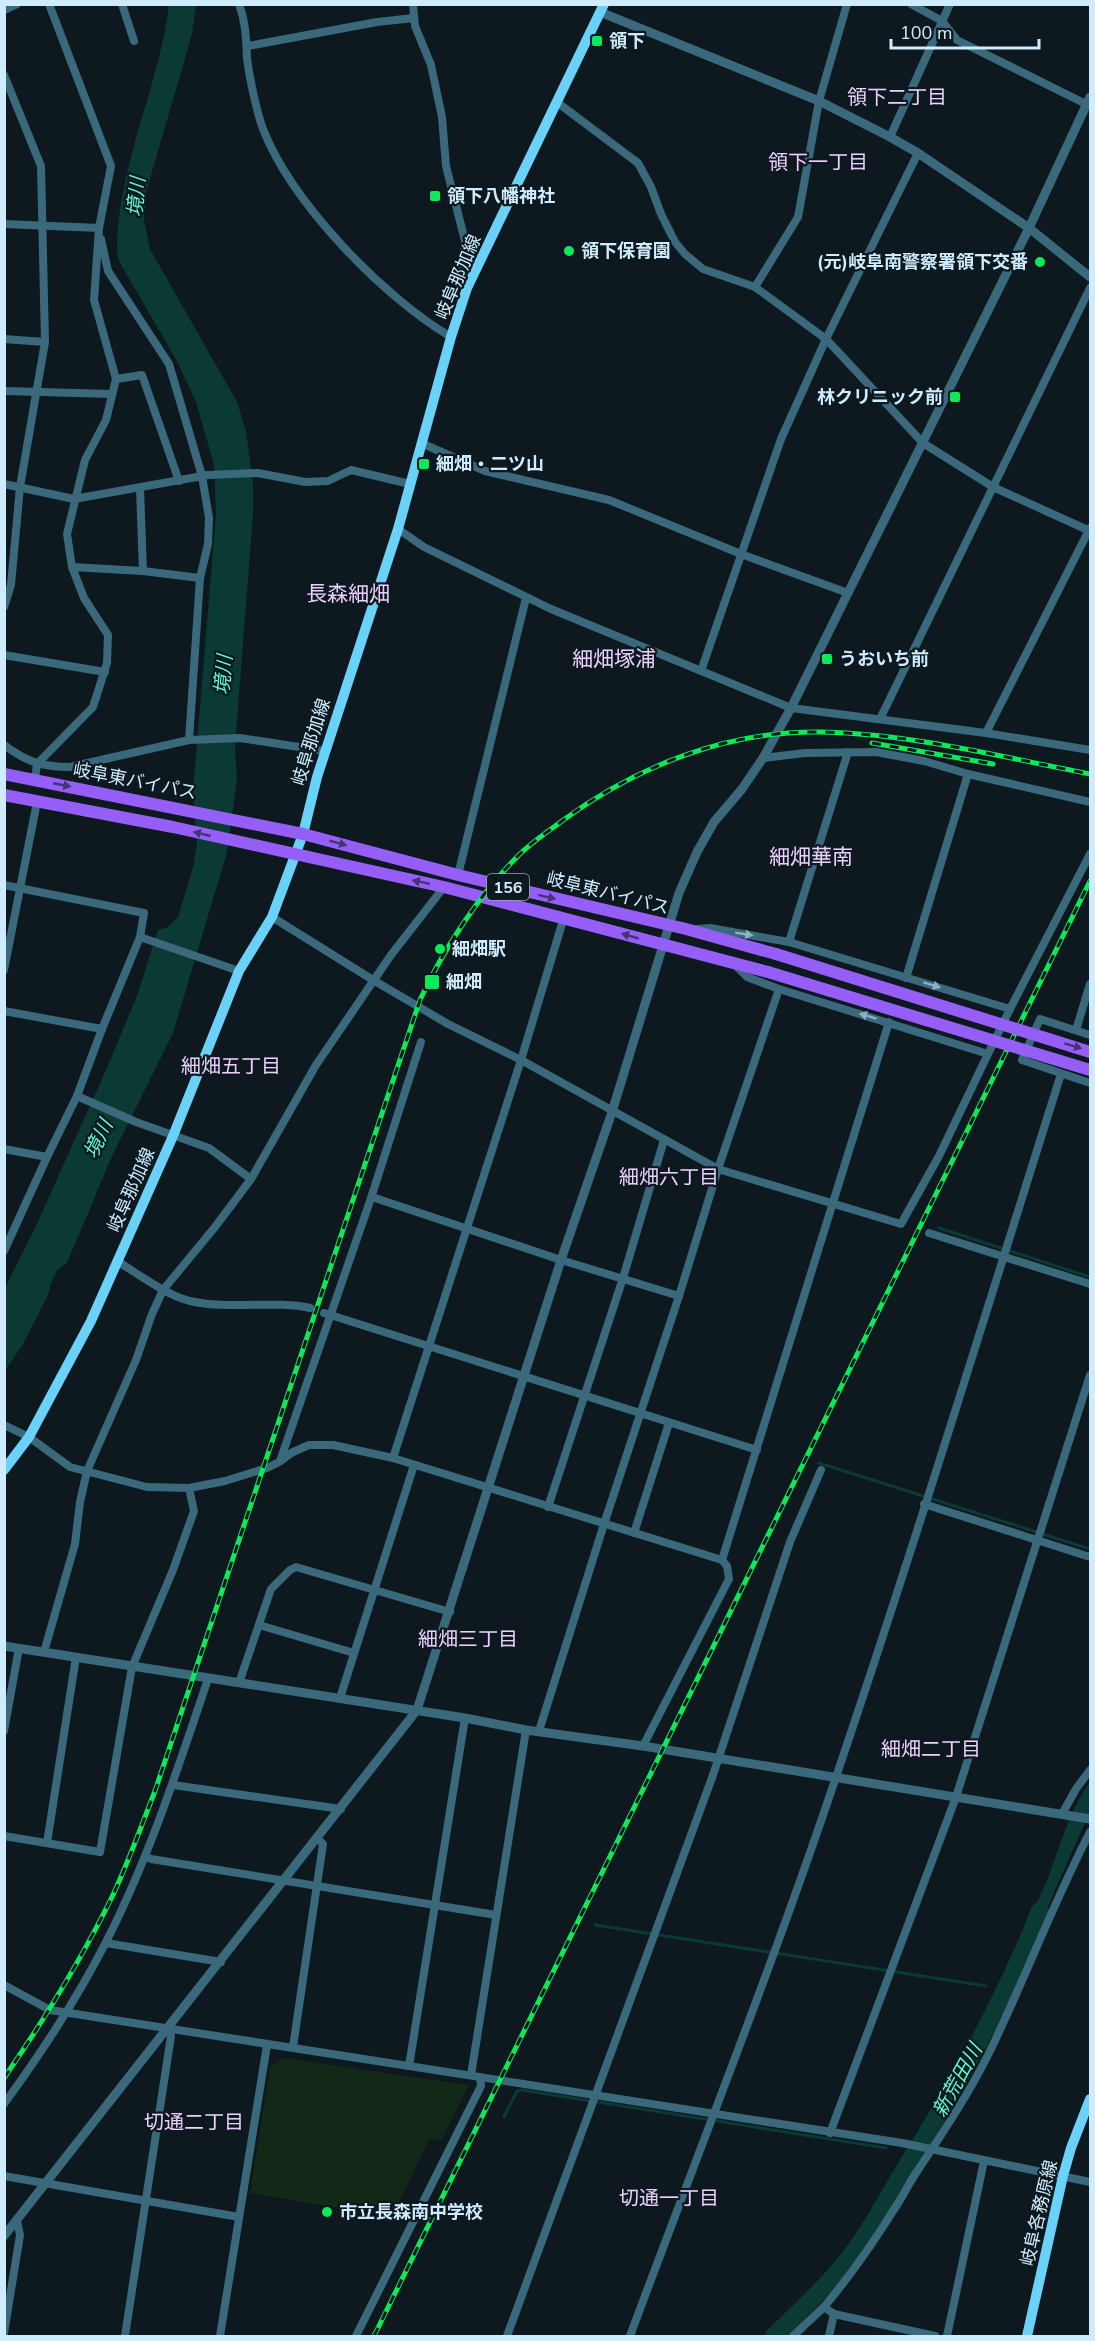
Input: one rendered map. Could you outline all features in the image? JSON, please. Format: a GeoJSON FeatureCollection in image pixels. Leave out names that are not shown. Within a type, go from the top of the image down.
{"type":"FeatureCollection","features":[{"type":"Feature","properties":{"kind":"highway","name":"岐阜東バイパス"},"geometry":{"type":"LineString","coordinates":[[4,774],[303,834],[458,875],[686,929],[776,954],[1090,1052]]}},
{"type":"Feature","properties":{"kind":"highway","name":"岐阜東バイパス"},"geometry":{"type":"LineString","coordinates":[[4,795],[167,826],[444,887],[564,917],[768,972],[1090,1070]]}},
{"type":"Feature","properties":{"kind":"main road","name":"岐阜那加線"},"geometry":{"type":"LineString","coordinates":[[4,1470],[29,1437],[91,1320],[173,1136],[239,971],[272,917],[303,834],[325,751],[398,529],[451,337],[467,288],[602,8]]}},
{"type":"Feature","properties":{"kind":"main road","name":"岐阜各務原線"},"geometry":{"type":"LineString","coordinates":[[1028,2337],[1071,2148],[1090,2099]]}},
{"type":"Feature","properties":{"kind":"street"},"geometry":{"type":"LineString","coordinates":[[4,10],[17,4]]}},
{"type":"Feature","properties":{"kind":"street"},"geometry":{"type":"LineString","coordinates":[[35,780],[38,764],[93,707],[105,672],[108,635],[84,598],[72,567],[67,534],[74,499],[86,460],[106,420],[116,379],[94,300],[99,228],[111,166],[49,4]]}},
{"type":"Feature","properties":{"kind":"street"},"geometry":{"type":"LineString","coordinates":[[122,4],[134,41]]}},
{"type":"Feature","properties":{"kind":"street"},"geometry":{"type":"LineString","coordinates":[[239,4],[246,26],[247,59],[263,128],[292,185],[340,242],[400,302],[423,320],[451,337]]}},
{"type":"Feature","properties":{"kind":"street"},"geometry":{"type":"LineString","coordinates":[[413,4],[415,26],[431,65],[442,117],[446,166],[465,241],[462,272],[467,288]]}},
{"type":"Feature","properties":{"kind":"street"},"geometry":{"type":"LineString","coordinates":[[755,287],[798,217],[819,101],[846,4]]}},
{"type":"Feature","properties":{"kind":"street"},"geometry":{"type":"LineString","coordinates":[[4,2236],[417,1710],[561,1260],[612,1112],[679,893],[697,852],[714,822],[742,789],[763,758],[791,708],[1089,102],[957,40],[942,21],[911,4]]}},
{"type":"Feature","properties":{"kind":"street"},"geometry":{"type":"LineString","coordinates":[[890,137],[951,4]]}},
{"type":"Feature","properties":{"kind":"street"},"geometry":{"type":"LineString","coordinates":[[602,8],[819,101],[890,137],[918,153],[1029,228],[1090,277]]}},
{"type":"Feature","properties":{"kind":"street"},"geometry":{"type":"LineString","coordinates":[[248,46],[377,22],[414,18]]}},
{"type":"Feature","properties":{"kind":"street"},"geometry":{"type":"LineString","coordinates":[[4,75],[41,166],[45,342],[20,487],[4,607]]}},
{"type":"Feature","properties":{"kind":"street"},"geometry":{"type":"LineString","coordinates":[[558,103],[638,163],[666,223],[685,254],[703,269],[755,287],[826,339],[923,443],[993,488],[1090,529],[986,733]]}},
{"type":"Feature","properties":{"kind":"street"},"geometry":{"type":"LineString","coordinates":[[701,671],[781,439],[826,339],[918,153]]}},
{"type":"Feature","properties":{"kind":"street"},"geometry":{"type":"LineString","coordinates":[[4,224],[99,228]]}},
{"type":"Feature","properties":{"kind":"street"},"geometry":{"type":"LineString","coordinates":[[99,228],[108,271],[169,364],[205,476],[209,518],[208,544],[200,578],[190,740]]}},
{"type":"Feature","properties":{"kind":"street"},"geometry":{"type":"LineString","coordinates":[[880,719],[1090,288]]}},
{"type":"Feature","properties":{"kind":"street"},"geometry":{"type":"LineString","coordinates":[[4,339],[45,342]]}},
{"type":"Feature","properties":{"kind":"street"},"geometry":{"type":"LineString","coordinates":[[116,379],[142,375],[179,480]]}},
{"type":"Feature","properties":{"kind":"street"},"geometry":{"type":"LineString","coordinates":[[4,392],[112,394]]}},
{"type":"Feature","properties":{"kind":"street"},"geometry":{"type":"LineString","coordinates":[[421,443],[485,471],[609,500],[741,554],[848,593]]}},
{"type":"Feature","properties":{"kind":"street"},"geometry":{"type":"LineString","coordinates":[[4,484],[74,499],[205,476],[258,473],[305,482],[328,481],[351,470],[410,484]]}},
{"type":"Feature","properties":{"kind":"street"},"geometry":{"type":"LineString","coordinates":[[140,488],[143,571]]}},
{"type":"Feature","properties":{"kind":"street"},"geometry":{"type":"LineString","coordinates":[[398,529],[424,547],[526,598],[791,708],[813,709],[986,733],[1090,750]]}},
{"type":"Feature","properties":{"kind":"street"},"geometry":{"type":"LineString","coordinates":[[72,567],[143,571],[200,578]]}},
{"type":"Feature","properties":{"kind":"street"},"geometry":{"type":"LineString","coordinates":[[458,875],[482,785],[526,598]]}},
{"type":"Feature","properties":{"kind":"street"},"geometry":{"type":"LineString","coordinates":[[4,655],[105,672]]}},
{"type":"Feature","properties":{"kind":"street"},"geometry":{"type":"LineString","coordinates":[[4,745],[21,758],[38,764],[70,767],[190,740],[240,738],[325,751]]}},
{"type":"Feature","properties":{"kind":"street"},"geometry":{"type":"LineString","coordinates":[[789,942],[848,752]]}},
{"type":"Feature","properties":{"kind":"street"},"geometry":{"type":"LineString","coordinates":[[763,758],[805,753],[885,754],[924,761],[968,774],[1090,802]]}},
{"type":"Feature","properties":{"kind":"street"},"geometry":{"type":"LineString","coordinates":[[906,978],[968,774]]}},
{"type":"Feature","properties":{"kind":"street"},"geometry":{"type":"LineString","coordinates":[[4,970],[37,802]]}},
{"type":"Feature","properties":{"kind":"street"},"geometry":{"type":"LineString","coordinates":[[272,917],[373,980],[448,1023],[521,1060],[718,1169],[901,1224],[939,1156],[1090,854]]}},
{"type":"Feature","properties":{"kind":"street"},"geometry":{"type":"LineString","coordinates":[[4,885],[144,913],[140,937],[77,1096],[4,1251]]}},
{"type":"Feature","properties":{"kind":"street"},"geometry":{"type":"LineString","coordinates":[[44,1652],[75,1544],[80,1502],[87,1471],[164,1290],[251,1179],[300,1089],[373,980],[444,887]]}},
{"type":"Feature","properties":{"kind":"street"},"geometry":{"type":"LineString","coordinates":[[393,1458],[521,1060],[564,917]]}},
{"type":"Feature","properties":{"kind":"street"},"geometry":{"type":"LineString","coordinates":[[686,929],[710,928],[789,942],[1011,1009]]}},
{"type":"Feature","properties":{"kind":"street"},"geometry":{"type":"LineString","coordinates":[[140,937],[239,971]]}},
{"type":"Feature","properties":{"kind":"street"},"geometry":{"type":"LineString","coordinates":[[732,963],[747,977],[779,989],[988,1054]]}},
{"type":"Feature","properties":{"kind":"street"},"geometry":{"type":"LineString","coordinates":[[1076,1030],[1090,984]]}},
{"type":"Feature","properties":{"kind":"street"},"geometry":{"type":"LineString","coordinates":[[539,1731],[718,1169],[779,989]]}},
{"type":"Feature","properties":{"kind":"street"},"geometry":{"type":"LineString","coordinates":[[4,1011],[102,1029]]}},
{"type":"Feature","properties":{"kind":"street"},"geometry":{"type":"LineString","coordinates":[[1090,1035],[1040,1019],[1022,1060],[1090,1083]]}},
{"type":"Feature","properties":{"kind":"street"},"geometry":{"type":"LineString","coordinates":[[722,1560],[889,1022]]}},
{"type":"Feature","properties":{"kind":"street"},"geometry":{"type":"LineString","coordinates":[[279,1462],[328,1314],[372,1197],[422,1042]]}},
{"type":"Feature","properties":{"kind":"street"},"geometry":{"type":"LineString","coordinates":[[630,2337],[836,1778],[1061,1074]]}},
{"type":"Feature","properties":{"kind":"street"},"geometry":{"type":"LineString","coordinates":[[77,1096],[136,1122],[209,1148],[251,1179]]}},
{"type":"Feature","properties":{"kind":"street"},"geometry":{"type":"LineString","coordinates":[[548,1507],[623,1278],[664,1140]]}},
{"type":"Feature","properties":{"kind":"street"},"geometry":{"type":"LineString","coordinates":[[4,1149],[47,1157]]}},
{"type":"Feature","properties":{"kind":"street"},"geometry":{"type":"LineString","coordinates":[[372,1197],[561,1260],[679,1296]]}},
{"type":"Feature","properties":{"kind":"street"},"geometry":{"type":"LineString","coordinates":[[929,1233],[1090,1284]]}},
{"type":"Feature","properties":{"kind":"street"},"geometry":{"type":"LineString","coordinates":[[117,1261],[164,1290],[190,1301],[310,1308]]}},
{"type":"Feature","properties":{"kind":"street"},"geometry":{"type":"LineString","coordinates":[[328,1314],[757,1450]]}},
{"type":"Feature","properties":{"kind":"street"},"geometry":{"type":"LineString","coordinates":[[830,2133],[956,1797],[1090,1376]]}},
{"type":"Feature","properties":{"kind":"street"},"geometry":{"type":"LineString","coordinates":[[634,1533],[669,1423]]}},
{"type":"Feature","properties":{"kind":"street"},"geometry":{"type":"LineString","coordinates":[[4,1425],[29,1437],[70,1467],[147,1487],[189,1488],[225,1480],[267,1468],[292,1452],[309,1445],[333,1445],[393,1458],[722,1560],[727,1566],[729,1579],[643,1746]]}},
{"type":"Feature","properties":{"kind":"street"},"geometry":{"type":"LineString","coordinates":[[340,1698],[414,1465]]}},
{"type":"Feature","properties":{"kind":"street"},"geometry":{"type":"LineString","coordinates":[[507,2337],[717,1759],[790,1542],[821,1470]]}},
{"type":"Feature","properties":{"kind":"street"},"geometry":{"type":"LineString","coordinates":[[4,1836],[100,1852],[132,1667],[195,1511],[189,1488]]}},
{"type":"Feature","properties":{"kind":"street"},"geometry":{"type":"LineString","coordinates":[[924,1504],[1090,1557]]}},
{"type":"Feature","properties":{"kind":"street"},"geometry":{"type":"LineString","coordinates":[[239,1683],[271,1589],[296,1567],[450,1612]]}},
{"type":"Feature","properties":{"kind":"street"},"geometry":{"type":"LineString","coordinates":[[259,1625],[354,1653]]}},
{"type":"Feature","properties":{"kind":"street"},"geometry":{"type":"LineString","coordinates":[[4,1646],[1090,1819]]}},
{"type":"Feature","properties":{"kind":"street"},"geometry":{"type":"LineString","coordinates":[[4,1731],[19,1648]]}},
{"type":"Feature","properties":{"kind":"street"},"geometry":{"type":"LineString","coordinates":[[47,1843],[76,1657]]}},
{"type":"Feature","properties":{"kind":"street"},"geometry":{"type":"LineString","coordinates":[[4,2104],[67,2013],[106,1943],[145,1856],[173,1785],[208,1679]]}},
{"type":"Feature","properties":{"kind":"street"},"geometry":{"type":"LineString","coordinates":[[409,2066],[465,1718]]}},
{"type":"Feature","properties":{"kind":"street"},"geometry":{"type":"LineString","coordinates":[[471,2075],[526,1730]]}},
{"type":"Feature","properties":{"kind":"street"},"geometry":{"type":"LineString","coordinates":[[1065,1814],[1076,1789],[1090,1770]]}},
{"type":"Feature","properties":{"kind":"street"},"geometry":{"type":"LineString","coordinates":[[173,1785],[341,1809]]}},
{"type":"Feature","properties":{"kind":"street"},"geometry":{"type":"LineString","coordinates":[[793,2337],[824,2307],[849,2276],[931,2149],[986,2058],[1018,1992],[1052,1909],[1090,1832]]}},
{"type":"Feature","properties":{"kind":"street"},"geometry":{"type":"LineString","coordinates":[[293,2047],[323,1844],[318,1839]]}},
{"type":"Feature","properties":{"kind":"street"},"geometry":{"type":"LineString","coordinates":[[145,1856],[151,1859],[284,1882],[317,1885],[496,1915]]}},
{"type":"Feature","properties":{"kind":"street"},"geometry":{"type":"LineString","coordinates":[[106,1943],[221,1962]]}},
{"type":"Feature","properties":{"kind":"street"},"geometry":{"type":"LineString","coordinates":[[4,1985],[50,2010],[909,2145],[1090,2182]]}},
{"type":"Feature","properties":{"kind":"street"},"geometry":{"type":"LineString","coordinates":[[125,2337],[171,2036],[168,2029]]}},
{"type":"Feature","properties":{"kind":"street"},"geometry":{"type":"LineString","coordinates":[[220,2337],[267,2045]]}},
{"type":"Feature","properties":{"kind":"street"},"geometry":{"type":"LineString","coordinates":[[356,2337],[481,2086],[480,2077]]}},
{"type":"Feature","properties":{"kind":"street"},"geometry":{"type":"LineString","coordinates":[[947,2337],[984,2161]]}},
{"type":"Feature","properties":{"kind":"street"},"geometry":{"type":"LineString","coordinates":[[4,2176],[239,2217]]}},
{"type":"Feature","properties":{"kind":"street"},"geometry":{"type":"LineString","coordinates":[[4,2333],[20,2235],[17,2220]]}},
{"type":"Feature","properties":{"kind":"street"},"geometry":{"type":"LineString","coordinates":[[824,2307],[834,2314],[935,2337]]}},
{"type":"Feature","properties":{"kind":"street"},"geometry":{"type":"LineString","coordinates":[[829,2337],[834,2314]]}},
{"type":"Feature","properties":{"kind":"shaded area"},"geometry":{"type":"Polygon","coordinates":[[[284,2058],[469,2085],[441,2141],[430,2138],[392,2217],[250,2193],[270,2067],[284,2058]]]}},
{"type":"Feature","properties":{"kind":"water","name":"境川"},"geometry":{"type":"Polygon","coordinates":[[[169,5],[196,5],[192,34],[147,189],[144,220],[150,249],[237,402],[246,431],[253,484],[253,514],[235,747],[237,779],[227,852],[173,1033],[112,1156],[67,1263],[58,1269],[48,1295],[22,1346],[5,1370],[4,1290],[35,1228],[106,1070],[137,996],[158,930],[168,927],[178,917],[193,867],[197,844],[193,791],[216,514],[214,465],[196,402],[178,363],[119,261],[117,251],[124,188],[157,66],[169,5]]]}},
{"type":"Feature","properties":{"kind":"water"},"geometry":{"type":"Polygon","coordinates":[[[1090,1782],[1090,1811],[1035,1936],[1023,1931],[1044,1887],[1076,1805],[1090,1782]]]}},
{"type":"Feature","properties":{"kind":"waterway"},"geometry":{"type":"LineString","coordinates":[[939,1228],[1090,1277]]}},
{"type":"Feature","properties":{"kind":"waterway"},"geometry":{"type":"LineString","coordinates":[[819,1463],[1090,1549]]}},
{"type":"Feature","properties":{"kind":"waterway","name":"新荒田川"},"geometry":{"type":"LineString","coordinates":[[774,2336],[833,2277],[859,2245],[875,2220],[978,2043],[1011,1978],[1040,1911]]}},
{"type":"Feature","properties":{"kind":"waterway"},"geometry":{"type":"LineString","coordinates":[[595,1925],[986,1986]]}},
{"type":"Feature","properties":{"kind":"waterway"},"geometry":{"type":"LineString","coordinates":[[504,2117],[517,2091],[522,2090],[886,2148]]}},
{"type":"Feature","properties":{"kind":"railway"},"geometry":{"type":"LineString","coordinates":[[4,2078],[75,1967],[112,1897],[129,1858],[155,1791],[420,1000],[450,944],[488,889],[532,843],[591,801],[652,768],[685,755],[752,737],[822,732],[890,737],[957,747],[1090,774]]}},
{"type":"Feature","properties":{"kind":"railway"},"geometry":{"type":"LineString","coordinates":[[872,743],[993,764]]}},
{"type":"Feature","properties":{"kind":"railway"},"geometry":{"type":"LineString","coordinates":[[374,2336],[1090,881]]}},
{"type":"Feature","properties":{"kind":"place","name":"領下"},"geometry":{"type":"Point","coordinates":[597,41]}},
{"type":"Feature","properties":{"kind":"place","name":"領下八幡神社"},"geometry":{"type":"Point","coordinates":[435,196]}},
{"type":"Feature","properties":{"kind":"place","name":"領下保育園"},"geometry":{"type":"Point","coordinates":[569,251]}},
{"type":"Feature","properties":{"kind":"place","name":"(元)岐阜南警察署領下交番"},"geometry":{"type":"Point","coordinates":[1040,262]}},
{"type":"Feature","properties":{"kind":"place","name":"林クリニック前"},"geometry":{"type":"Point","coordinates":[955,397]}},
{"type":"Feature","properties":{"kind":"place","name":"細畑・二ツ山"},"geometry":{"type":"Point","coordinates":[424,464]}},
{"type":"Feature","properties":{"kind":"place","name":"うおいち前"},"geometry":{"type":"Point","coordinates":[827,659]}},
{"type":"Feature","properties":{"kind":"place","name":"細畑駅"},"geometry":{"type":"Point","coordinates":[440,949]}},
{"type":"Feature","properties":{"kind":"place","name":"細畑"},"geometry":{"type":"Point","coordinates":[432,982]}},
{"type":"Feature","properties":{"kind":"place","name":"市立長森南中学校"},"geometry":{"type":"Point","coordinates":[327,2212]}},
{"type":"Feature","properties":{"kind":"district","name":"領下二丁目"},"geometry":{"type":"Point","coordinates":[897,97]}},
{"type":"Feature","properties":{"kind":"district","name":"領下一丁目"},"geometry":{"type":"Point","coordinates":[818,162]}},
{"type":"Feature","properties":{"kind":"district","name":"長森細畑"},"geometry":{"type":"Point","coordinates":[348,594]}},
{"type":"Feature","properties":{"kind":"district","name":"細畑塚浦"},"geometry":{"type":"Point","coordinates":[614,659]}},
{"type":"Feature","properties":{"kind":"district","name":"細畑華南"},"geometry":{"type":"Point","coordinates":[811,857]}},
{"type":"Feature","properties":{"kind":"district","name":"細畑五丁目"},"geometry":{"type":"Point","coordinates":[231,1066]}},
{"type":"Feature","properties":{"kind":"district","name":"細畑六丁目"},"geometry":{"type":"Point","coordinates":[669,1177]}},
{"type":"Feature","properties":{"kind":"district","name":"細畑三丁目"},"geometry":{"type":"Point","coordinates":[468,1639]}},
{"type":"Feature","properties":{"kind":"district","name":"細畑二丁目"},"geometry":{"type":"Point","coordinates":[931,1749]}},
{"type":"Feature","properties":{"kind":"district","name":"切通二丁目"},"geometry":{"type":"Point","coordinates":[194,2122]}},
{"type":"Feature","properties":{"kind":"district","name":"切通一丁目"},"geometry":{"type":"Point","coordinates":[669,2198]}}]}
